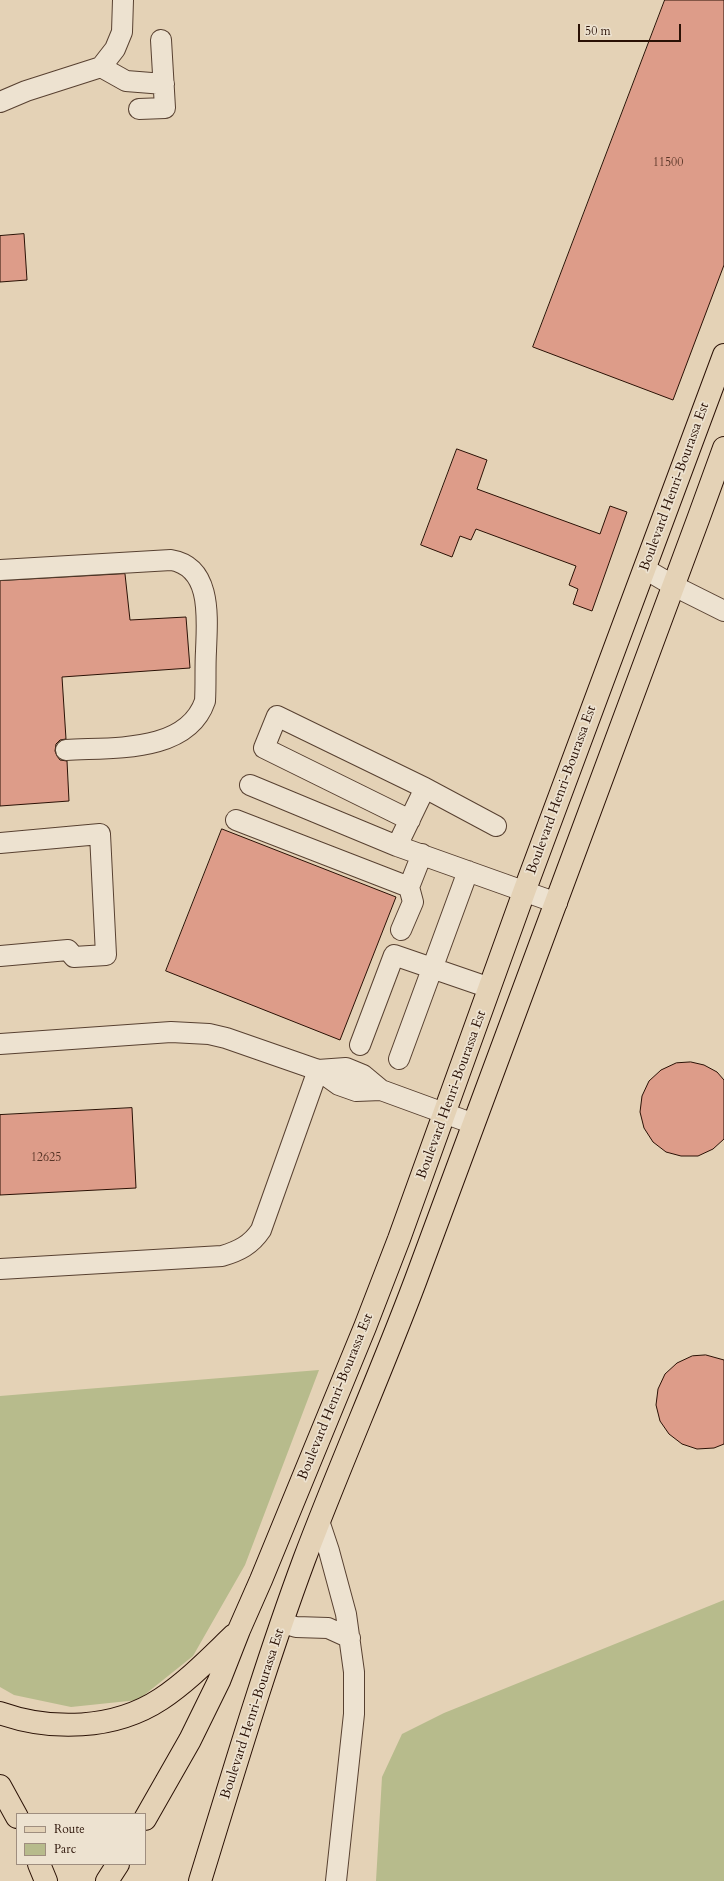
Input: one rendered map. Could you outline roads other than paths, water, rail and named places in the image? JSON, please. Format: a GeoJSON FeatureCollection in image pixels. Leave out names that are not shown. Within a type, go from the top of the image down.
{"type":"FeatureCollection","features":[{"type":"Feature","properties":{"kind":"main road","name":"Boulevard Henri-Bourassa Est"},"geometry":{"type":"LineString","coordinates":[[146,1817],[162,1792],[202,1717],[219,1681],[377,1297],[524,892],[724,355]]}},
{"type":"Feature","properties":{"kind":"main road","name":"Boulevard Henri-Bourassa Est"},"geometry":{"type":"LineString","coordinates":[[200,1881],[282,1623],[319,1521],[413,1287],[557,903],[724,448]]}},
{"type":"Feature","properties":{"kind":"main road"},"geometry":{"type":"LineString","coordinates":[[261,1580],[282,1623]]}},
{"type":"Feature","properties":{"kind":"main road"},"geometry":{"type":"LineString","coordinates":[[0,1713],[43,1723],[74,1725],[102,1721],[134,1713],[160,1700],[186,1681],[239,1630]]}},
{"type":"Feature","properties":{"kind":"main road"},"geometry":{"type":"LineString","coordinates":[[0,1786],[16,1815]]}},
{"type":"Feature","properties":{"kind":"main road"},"geometry":{"type":"LineString","coordinates":[[39,1865],[46,1881]]}},
{"type":"Feature","properties":{"kind":"main road"},"geometry":{"type":"LineString","coordinates":[[108,1881],[117,1865]]}},
{"type":"Feature","properties":{"kind":"street"},"geometry":{"type":"LineString","coordinates":[[0,102],[101,67],[115,49],[122,32],[123,0]]}},
{"type":"Feature","properties":{"kind":"street"},"geometry":{"type":"LineString","coordinates":[[139,109],[165,108],[161,40]]}},
{"type":"Feature","properties":{"kind":"street"},"geometry":{"type":"LineString","coordinates":[[101,67],[126,81],[164,84]]}},
{"type":"Feature","properties":{"kind":"street"},"geometry":{"type":"LineString","coordinates":[[0,570],[171,560],[185,564],[191,569],[205,593],[207,612],[206,692],[202,710],[191,724],[171,737],[145,744],[66,750]]}},
{"type":"Feature","properties":{"kind":"street"},"geometry":{"type":"LineString","coordinates":[[645,569],[674,586],[724,611]]}},
{"type":"Feature","properties":{"kind":"street"},"geometry":{"type":"LineString","coordinates":[[410,820],[264,748],[277,716],[425,788],[496,826]]}},
{"type":"Feature","properties":{"kind":"street"},"geometry":{"type":"LineString","coordinates":[[250,785],[397,846],[557,903]]}},
{"type":"Feature","properties":{"kind":"street"},"geometry":{"type":"LineString","coordinates":[[397,846],[425,788]]}},
{"type":"Feature","properties":{"kind":"street"},"geometry":{"type":"LineString","coordinates":[[236,820],[409,886]]}},
{"type":"Feature","properties":{"kind":"street"},"geometry":{"type":"LineString","coordinates":[[0,843],[100,834],[106,955],[74,957],[68,950],[0,956]]}},
{"type":"Feature","properties":{"kind":"street"},"geometry":{"type":"LineString","coordinates":[[401,930],[413,902],[409,886],[422,854]]}},
{"type":"Feature","properties":{"kind":"street"},"geometry":{"type":"LineString","coordinates":[[399,1059],[468,871]]}},
{"type":"Feature","properties":{"kind":"street"},"geometry":{"type":"LineString","coordinates":[[360,1045],[394,954],[490,988]]}},
{"type":"Feature","properties":{"kind":"street"},"geometry":{"type":"LineString","coordinates":[[0,1044],[191,1031],[226,1038],[318,1070],[346,1068],[363,1075],[381,1090],[474,1124]]}},
{"type":"Feature","properties":{"kind":"street"},"geometry":{"type":"LineString","coordinates":[[0,1269],[222,1256],[246,1247],[256,1238],[261,1230],[318,1070]]}},
{"type":"Feature","properties":{"kind":"street"},"geometry":{"type":"LineString","coordinates":[[319,1521],[329,1551],[346,1614],[354,1672],[355,1701],[336,1881]]}},
{"type":"Feature","properties":{"kind":"street"},"geometry":{"type":"LineString","coordinates":[[282,1623],[296,1627],[328,1628],[350,1638]]}}]}
